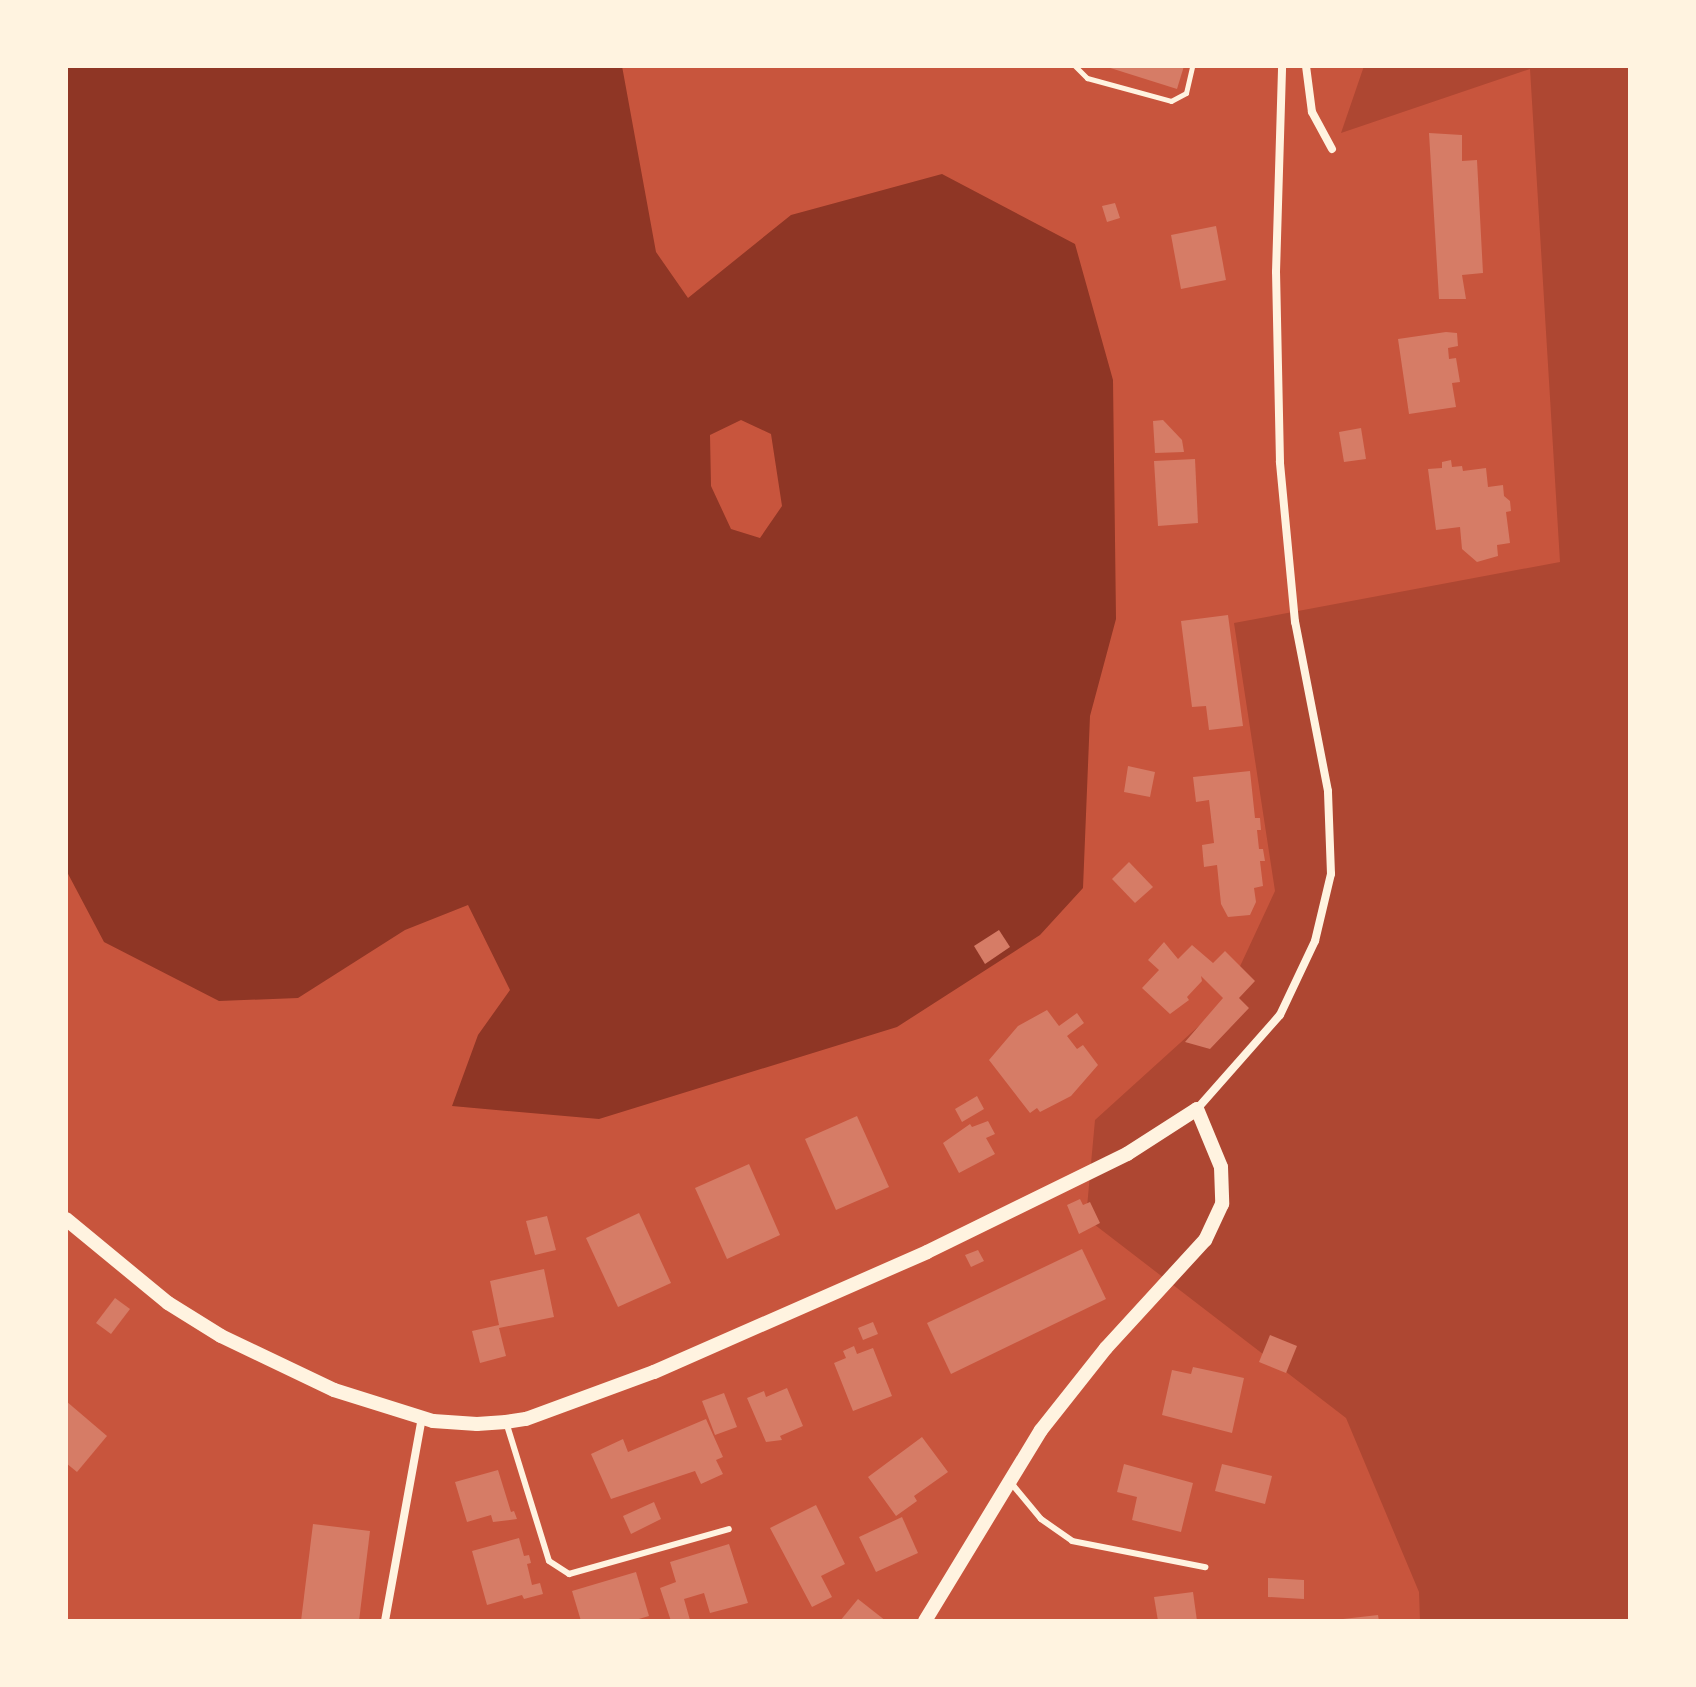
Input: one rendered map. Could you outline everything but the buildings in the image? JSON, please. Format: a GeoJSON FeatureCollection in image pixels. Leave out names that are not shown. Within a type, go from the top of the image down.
{"type":"FeatureCollection","features":[{"type":"Feature","properties":{"kind":"street"},"geometry":{"type":"LineString","coordinates":[[66,1219],[168,1303],[221,1336],[334,1390],[422,1418],[477,1424],[506,1422],[526,1419],[654,1372],[927,1252],[1127,1154],[1197,1109],[1280,1015],[1315,941],[1331,874],[1328,791],[1295,622],[1280,462],[1276,272],[1282,66]]}},
{"type":"Feature","properties":{"kind":"street"},"geometry":{"type":"LineString","coordinates":[[1306,66],[1312,112],[1332,149]]}},
{"type":"Feature","properties":{"kind":"street"},"geometry":{"type":"LineString","coordinates":[[925,1621],[1010,1481],[1071,1389],[1205,1240],[1222,1204],[1221,1167],[1197,1109]]}},
{"type":"Feature","properties":{"kind":"street"},"geometry":{"type":"LineString","coordinates":[[385,1621],[422,1418]]}},
{"type":"Feature","properties":{"kind":"lane"},"geometry":{"type":"LineString","coordinates":[[506,1422],[549,1561],[560,1570],[569,1574],[729,1529]]}},
{"type":"Feature","properties":{"kind":"lane"},"geometry":{"type":"LineString","coordinates":[[1010,1481],[1041,1519],[1072,1541],[1205,1567]]}},
{"type":"Feature","properties":{"kind":"path"},"geometry":{"type":"LineString","coordinates":[[1075,66],[1087,78],[1171,101],[1186,93],[1192,66]]}},
{"type":"Feature","properties":{"kind":"shaded area"},"geometry":{"type":"Polygon","coordinates":[[[66,66],[622,66],[656,252],[688,298],[791,215],[942,174],[1075,244],[1113,380],[1116,619],[1090,716],[1083,888],[1040,935],[897,1027],[599,1119],[452,1106],[478,1035],[510,990],[468,905],[405,930],[298,998],[219,1001],[104,942],[66,870],[66,66]],[[741,420],[710,435],[711,486],[731,529],[760,538],[782,506],[771,434],[741,420]]]}},
{"type":"Feature","properties":{"kind":"shaded area"},"geometry":{"type":"Polygon","coordinates":[[[1364,66],[1630,66],[1630,1621],[1420,1621],[1419,1592],[1346,1418],[1086,1218],[1095,1120],[1222,1005],[1275,891],[1234,623],[1560,562],[1530,69],[1341,133],[1364,66]]]}}]}
